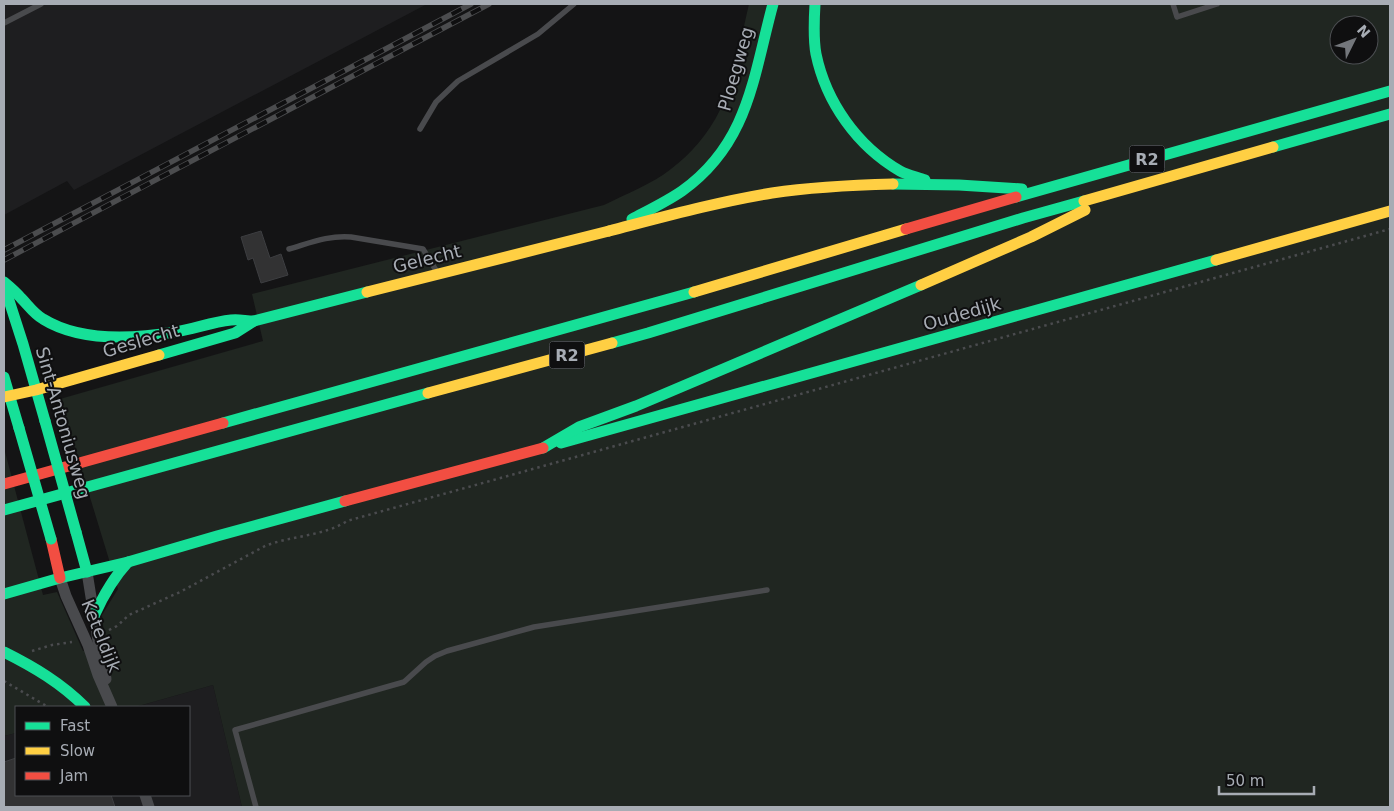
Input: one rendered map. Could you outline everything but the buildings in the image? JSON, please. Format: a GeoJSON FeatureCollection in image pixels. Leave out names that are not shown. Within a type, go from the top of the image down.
{"type":"FeatureCollection","features":[{"type":"Feature","properties":{"kind":"main road","name":"Ploegweg"},"geometry":{"type":"LineString","coordinates":[[609,231],[683,191],[713,162],[730,139],[740,120],[751,90],[773,4]]}},
{"type":"Feature","properties":{"kind":"main road","name":"R2"},"geometry":{"type":"LineString","coordinates":[[815,4],[814,46],[818,64],[828,92],[839,112],[850,128],[876,154],[901,171],[939,185]]}},
{"type":"Feature","properties":{"kind":"main road","name":"R2"},"geometry":{"type":"LineString","coordinates":[[4,484],[643,307],[1038,190],[1390,91]]}},
{"type":"Feature","properties":{"kind":"main road","name":"R2"},"geometry":{"type":"LineString","coordinates":[[4,510],[648,333],[1023,218],[1390,114]]}},
{"type":"Feature","properties":{"kind":"main road","name":"R2"},"geometry":{"type":"LineString","coordinates":[[609,231],[732,200],[773,193],[832,187],[939,185],[1038,190]]}},
{"type":"Feature","properties":{"kind":"main road","name":"R2"},"geometry":{"type":"LineString","coordinates":[[543,448],[579,427],[636,406],[1031,237],[1127,189]]}},
{"type":"Feature","properties":{"kind":"main road","name":"Oudedijk"},"geometry":{"type":"LineString","coordinates":[[543,448],[1390,211]]}},
{"type":"Feature","properties":{"kind":"main road","name":"Gelecht"},"geometry":{"type":"LineString","coordinates":[[254,321],[609,231]]}},
{"type":"Feature","properties":{"kind":"main road"},"geometry":{"type":"LineString","coordinates":[[4,283],[20,297],[30,310],[43,320],[59,328],[78,332],[138,336],[175,332],[231,320],[254,321]]}},
{"type":"Feature","properties":{"kind":"main road","name":"Sint-Antoniusweg"},"geometry":{"type":"LineString","coordinates":[[4,283],[87,572]]}},
{"type":"Feature","properties":{"kind":"main road","name":"Geslecht"},"geometry":{"type":"LineString","coordinates":[[6,397],[235,333],[254,321]]}},
{"type":"Feature","properties":{"kind":"main road"},"geometry":{"type":"LineString","coordinates":[[4,377],[6,397],[19,428],[51,538],[60,578]]}},
{"type":"Feature","properties":{"kind":"main road"},"geometry":{"type":"LineString","coordinates":[[4,594],[128,562],[543,448]]}},
{"type":"Feature","properties":{"kind":"main road"},"geometry":{"type":"LineString","coordinates":[[94,616],[108,586],[128,562]]}},
{"type":"Feature","properties":{"kind":"main road"},"geometry":{"type":"LineString","coordinates":[[4,652],[51,676],[71,692],[84,706]]}},
{"type":"Feature","properties":{"kind":"street","name":"Keteldijk"},"geometry":{"type":"LineString","coordinates":[[87,572],[103,668],[113,706]]}},
{"type":"Feature","properties":{"kind":"street","name":"Keteldijk"},"geometry":{"type":"LineString","coordinates":[[60,578],[88,645],[98,675],[113,706]]}},
{"type":"Feature","properties":{"kind":"lane"},"geometry":{"type":"LineString","coordinates":[[4,23],[41,4]]}},
{"type":"Feature","properties":{"kind":"lane"},"geometry":{"type":"LineString","coordinates":[[420,130],[436,102],[458,80],[538,34],[574,4]]}},
{"type":"Feature","properties":{"kind":"lane"},"geometry":{"type":"LineString","coordinates":[[1173,4],[1177,17],[1217,4]]}},
{"type":"Feature","properties":{"kind":"lane"},"geometry":{"type":"LineString","coordinates":[[289,249],[328,237],[340,236],[424,249],[438,274]]}},
{"type":"Feature","properties":{"kind":"lane"},"geometry":{"type":"LineString","coordinates":[[256,807],[235,730],[404,682],[426,662],[447,651],[534,628],[766,590]]}},
{"type":"Feature","properties":{"kind":"path"},"geometry":{"type":"LineString","coordinates":[[109,630],[130,615],[180,592],[277,541],[288,540],[339,526],[347,521],[1390,229]]}},
{"type":"Feature","properties":{"kind":"path"},"geometry":{"type":"LineString","coordinates":[[28,652],[52,645],[72,642]]}},
{"type":"Feature","properties":{"kind":"path"},"geometry":{"type":"LineString","coordinates":[[4,681],[46,706]]}},
{"type":"Feature","properties":{"kind":"shaded area"},"geometry":{"type":"Polygon","coordinates":[[[4,4],[427,4],[74,190],[67,181],[4,215],[4,4]]]}},
{"type":"Feature","properties":{"kind":"shaded area"},"geometry":{"type":"Polygon","coordinates":[[[749,4],[1390,4],[1390,807],[242,807],[213,685],[139,706],[15,706],[15,733],[4,736],[4,448],[43,595],[57,592],[83,651],[105,644],[102,615],[118,589],[60,399],[263,341],[252,294],[604,205],[647,184],[686,157],[716,119],[729,85],[749,4]]]}},
{"type":"Feature","properties":{"kind":"shaded area"},"geometry":{"type":"Polygon","coordinates":[[[213,685],[242,807],[4,807],[4,736],[15,733],[15,796],[190,796],[190,706],[139,706],[213,685]]]}},
{"type":"Feature","properties":{"kind":"railway"},"geometry":{"type":"LineString","coordinates":[[4,250],[471,4]]}},
{"type":"Feature","properties":{"kind":"railway"},"geometry":{"type":"LineString","coordinates":[[4,260],[489,4]]}},
{"type":"Feature","properties":{"kind":"traffic: fast"},"geometry":{"type":"LineString","coordinates":[[632,219],[682,191],[704,172],[722,152],[735,130],[745,107],[773,4]]}},
{"type":"Feature","properties":{"kind":"traffic: fast"},"geometry":{"type":"LineString","coordinates":[[815,4],[814,36],[816,54],[827,89],[836,106],[857,136],[884,161],[900,171],[925,180]]}},
{"type":"Feature","properties":{"kind":"traffic: fast"},"geometry":{"type":"LineString","coordinates":[[1016,197],[1390,91]]}},
{"type":"Feature","properties":{"kind":"traffic: fast"},"geometry":{"type":"LineString","coordinates":[[1273,147],[1390,114]]}},
{"type":"Feature","properties":{"kind":"traffic: fast"},"geometry":{"type":"LineString","coordinates":[[893,184],[959,185],[1022,189]]}},
{"type":"Feature","properties":{"kind":"traffic: fast"},"geometry":{"type":"LineString","coordinates":[[612,343],[1084,201]]}},
{"type":"Feature","properties":{"kind":"traffic: fast"},"geometry":{"type":"LineString","coordinates":[[561,443],[1216,260]]}},
{"type":"Feature","properties":{"kind":"traffic: fast"},"geometry":{"type":"LineString","coordinates":[[4,282],[43,319],[73,332],[107,337],[142,336],[182,331],[231,320],[254,321],[367,292]]}},
{"type":"Feature","properties":{"kind":"traffic: fast"},"geometry":{"type":"LineString","coordinates":[[4,285],[45,421]]}},
{"type":"Feature","properties":{"kind":"traffic: fast"},"geometry":{"type":"LineString","coordinates":[[543,448],[579,427],[636,406],[921,285]]}},
{"type":"Feature","properties":{"kind":"traffic: fast"},"geometry":{"type":"LineString","coordinates":[[223,423],[694,292]]}},
{"type":"Feature","properties":{"kind":"traffic: fast"},"geometry":{"type":"LineString","coordinates":[[159,355],[235,333],[254,321]]}},
{"type":"Feature","properties":{"kind":"traffic: fast"},"geometry":{"type":"LineString","coordinates":[[4,377],[19,428]]}},
{"type":"Feature","properties":{"kind":"traffic: fast"},"geometry":{"type":"LineString","coordinates":[[4,510],[428,393]]}},
{"type":"Feature","properties":{"kind":"traffic: fast"},"geometry":{"type":"LineString","coordinates":[[45,421],[76,532]]}},
{"type":"Feature","properties":{"kind":"traffic: fast"},"geometry":{"type":"LineString","coordinates":[[19,428],[51,539]]}},
{"type":"Feature","properties":{"kind":"traffic: fast"},"geometry":{"type":"LineString","coordinates":[[4,594],[128,562],[345,501]]}},
{"type":"Feature","properties":{"kind":"traffic: fast"},"geometry":{"type":"LineString","coordinates":[[76,532],[87,572]]}},
{"type":"Feature","properties":{"kind":"traffic: fast"},"geometry":{"type":"LineString","coordinates":[[94,616],[109,587],[128,562]]}},
{"type":"Feature","properties":{"kind":"traffic: fast"},"geometry":{"type":"LineString","coordinates":[[4,652],[47,676],[84,706]]}},
{"type":"Feature","properties":{"kind":"traffic: slow"},"geometry":{"type":"LineString","coordinates":[[1084,201],[1273,147]]}},
{"type":"Feature","properties":{"kind":"traffic: slow"},"geometry":{"type":"LineString","coordinates":[[609,231],[710,205],[772,193],[802,189],[893,184]]}},
{"type":"Feature","properties":{"kind":"traffic: slow"},"geometry":{"type":"LineString","coordinates":[[921,285],[1031,237],[1085,210]]}},
{"type":"Feature","properties":{"kind":"traffic: slow"},"geometry":{"type":"LineString","coordinates":[[1216,260],[1390,211]]}},
{"type":"Feature","properties":{"kind":"traffic: slow"},"geometry":{"type":"LineString","coordinates":[[694,292],[906,229]]}},
{"type":"Feature","properties":{"kind":"traffic: slow"},"geometry":{"type":"LineString","coordinates":[[367,292],[609,231]]}},
{"type":"Feature","properties":{"kind":"traffic: slow"},"geometry":{"type":"LineString","coordinates":[[428,393],[612,343]]}},
{"type":"Feature","properties":{"kind":"traffic: slow"},"geometry":{"type":"LineString","coordinates":[[4,397],[36,390],[159,355]]}},
{"type":"Feature","properties":{"kind":"traffic: jam"},"geometry":{"type":"LineString","coordinates":[[906,229],[1016,197]]}},
{"type":"Feature","properties":{"kind":"traffic: jam"},"geometry":{"type":"LineString","coordinates":[[4,484],[223,423]]}},
{"type":"Feature","properties":{"kind":"traffic: jam"},"geometry":{"type":"LineString","coordinates":[[345,501],[543,448]]}},
{"type":"Feature","properties":{"kind":"traffic: jam"},"geometry":{"type":"LineString","coordinates":[[51,539],[60,578]]}}]}
